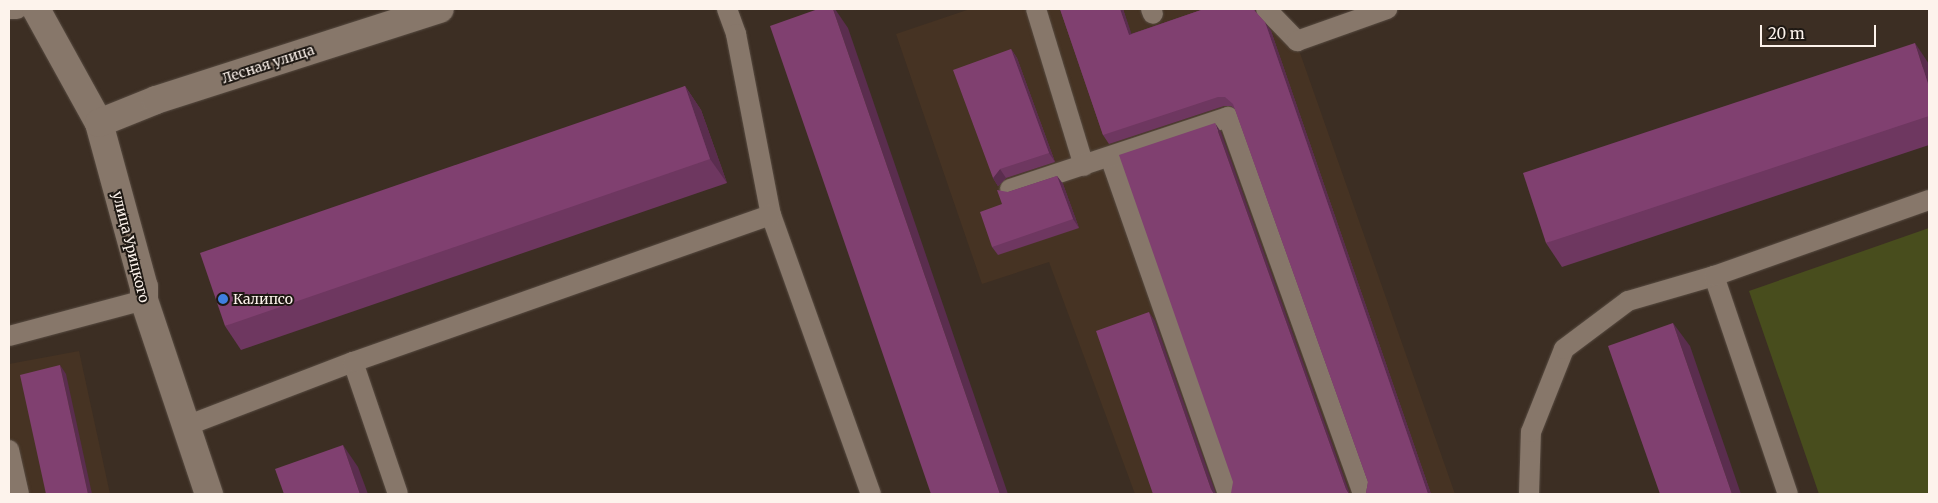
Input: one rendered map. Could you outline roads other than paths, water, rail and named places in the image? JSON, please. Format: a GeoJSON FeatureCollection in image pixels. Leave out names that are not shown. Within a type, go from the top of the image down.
{"type":"FeatureCollection","features":[{"type":"Feature","properties":{"kind":"street","name":"улица Урицкого"},"geometry":{"type":"LineString","coordinates":[[36,9],[99,123],[144,288],[144,300],[209,494]]}},
{"type":"Feature","properties":{"kind":"street","name":"Лесная улица"},"geometry":{"type":"LineString","coordinates":[[99,123],[156,100],[440,9]]}},
{"type":"Feature","properties":{"kind":"lane"},"geometry":{"type":"LineString","coordinates":[[9,9],[17,9]]}},
{"type":"Feature","properties":{"kind":"lane"},"geometry":{"type":"LineString","coordinates":[[727,9],[736,34],[771,215],[871,494]]}},
{"type":"Feature","properties":{"kind":"lane"},"geometry":{"type":"LineString","coordinates":[[1036,9],[1084,166]]}},
{"type":"Feature","properties":{"kind":"lane"},"geometry":{"type":"LineString","coordinates":[[1266,9],[1297,41],[1387,9]]}},
{"type":"Feature","properties":{"kind":"lane"},"geometry":{"type":"LineString","coordinates":[[1010,189],[1228,118],[1363,494]]}},
{"type":"Feature","properties":{"kind":"lane"},"geometry":{"type":"LineString","coordinates":[[1110,157],[1228,494]]}},
{"type":"Feature","properties":{"kind":"lane"},"geometry":{"type":"LineString","coordinates":[[1529,494],[1531,432],[1564,349],[1628,301],[1714,276],[1929,200]]}},
{"type":"Feature","properties":{"kind":"lane"},"geometry":{"type":"LineString","coordinates":[[186,426],[353,362],[771,215]]}},
{"type":"Feature","properties":{"kind":"lane"},"geometry":{"type":"LineString","coordinates":[[1714,276],[1788,494]]}},
{"type":"Feature","properties":{"kind":"lane"},"geometry":{"type":"LineString","coordinates":[[9,336],[144,300]]}},
{"type":"Feature","properties":{"kind":"lane"},"geometry":{"type":"LineString","coordinates":[[353,362],[398,494]]}},
{"type":"Feature","properties":{"kind":"lane"},"geometry":{"type":"LineString","coordinates":[[9,450],[19,494]]}},
{"type":"Feature","properties":{"kind":"place","name":"Калипсо"},"geometry":{"type":"Point","coordinates":[223,299]}}]}
